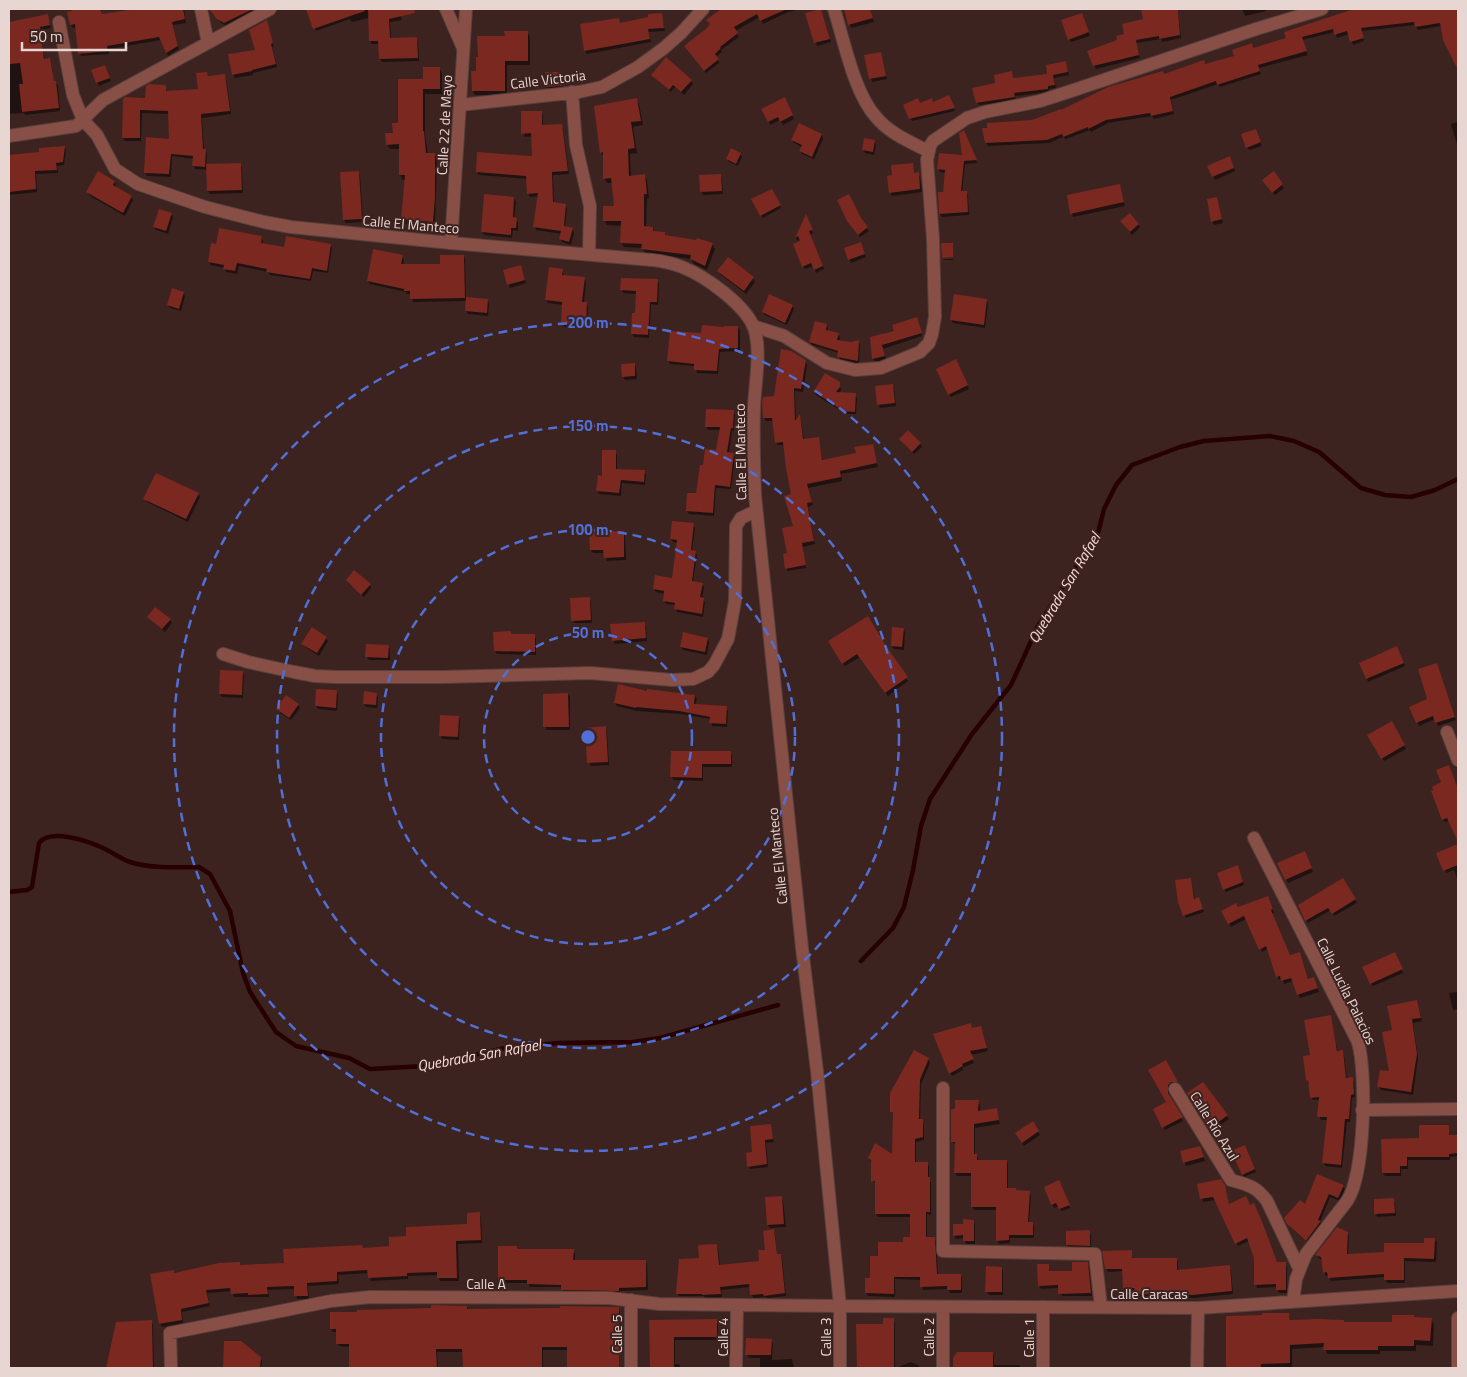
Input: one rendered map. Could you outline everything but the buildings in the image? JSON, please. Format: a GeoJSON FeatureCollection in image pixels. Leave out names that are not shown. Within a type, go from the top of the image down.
{"type":"FeatureCollection","features":[{"type":"Feature","properties":{"kind":"street"},"geometry":{"type":"LineString","coordinates":[[201,9],[208,43]]}},
{"type":"Feature","properties":{"kind":"street"},"geometry":{"type":"LineString","coordinates":[[9,136],[76,126],[102,100],[270,9]]}},
{"type":"Feature","properties":{"kind":"street"},"geometry":{"type":"LineString","coordinates":[[446,9],[463,48]]}},
{"type":"Feature","properties":{"kind":"street","name":"Calle 22 de Mayo"},"geometry":{"type":"LineString","coordinates":[[452,243],[466,9]]}},
{"type":"Feature","properties":{"kind":"street","name":"Calle Victoria"},"geometry":{"type":"LineString","coordinates":[[460,105],[602,87],[638,67],[664,48],[703,9]]}},
{"type":"Feature","properties":{"kind":"street"},"geometry":{"type":"LineString","coordinates":[[834,9],[858,87],[866,104],[876,118],[889,130],[928,151]]}},
{"type":"Feature","properties":{"kind":"street"},"geometry":{"type":"LineString","coordinates":[[753,326],[784,336],[827,363],[855,370],[869,370],[892,365],[915,355],[925,348],[932,334],[934,317],[935,268],[927,171],[928,151],[933,141],[940,135],[975,115],[1040,101],[1322,9]]}},
{"type":"Feature","properties":{"kind":"street","name":"Calle El Manteco"},"geometry":{"type":"LineString","coordinates":[[59,22],[73,95],[83,120],[97,135],[116,169],[138,184],[169,197],[234,215],[291,227],[652,260],[683,267],[702,277],[747,314],[753,326],[757,351],[753,432],[756,512],[802,948],[818,1080],[840,1306]]}},
{"type":"Feature","properties":{"kind":"street"},"geometry":{"type":"LineString","coordinates":[[572,92],[576,145],[590,206],[589,254]]}},
{"type":"Feature","properties":{"kind":"street"},"geometry":{"type":"LineString","coordinates":[[223,654],[248,662],[315,676],[443,677],[590,673],[672,680],[693,679],[708,672],[714,665],[728,638],[735,601],[736,526],[741,518],[756,512]]}},
{"type":"Feature","properties":{"kind":"street"},"geometry":{"type":"LineString","coordinates":[[1447,732],[1458,760]]}},
{"type":"Feature","properties":{"kind":"street","name":"Calle Lucila Palacios"},"geometry":{"type":"LineString","coordinates":[[1254,838],[1358,1042],[1363,1070],[1357,1171],[1352,1194],[1306,1254],[1296,1279],[1293,1302]]}},
{"type":"Feature","properties":{"kind":"street"},"geometry":{"type":"LineString","coordinates":[[943,1088],[944,1251],[1095,1254],[1101,1307]]}},
{"type":"Feature","properties":{"kind":"street","name":"Calle Río Azul"},"geometry":{"type":"LineString","coordinates":[[1175,1089],[1231,1180],[1255,1187],[1261,1192],[1299,1268]]}},
{"type":"Feature","properties":{"kind":"street"},"geometry":{"type":"LineString","coordinates":[[1362,1110],[1458,1109]]}},
{"type":"Feature","properties":{"kind":"street","name":"Calle Caracas"},"geometry":{"type":"LineString","coordinates":[[840,1306],[1198,1308],[1458,1291]]}},
{"type":"Feature","properties":{"kind":"street","name":"Calle A"},"geometry":{"type":"LineString","coordinates":[[171,1368],[170,1333],[350,1298],[610,1298],[659,1304],[840,1306]]}},
{"type":"Feature","properties":{"kind":"street","name":"Calle 5"},"geometry":{"type":"LineString","coordinates":[[631,1300],[631,1368]]}},
{"type":"Feature","properties":{"kind":"street","name":"Calle 4"},"geometry":{"type":"LineString","coordinates":[[736,1368],[737,1306]]}},
{"type":"Feature","properties":{"kind":"street","name":"Calle 3"},"geometry":{"type":"LineString","coordinates":[[840,1306],[840,1368]]}},
{"type":"Feature","properties":{"kind":"street","name":"Calle 2"},"geometry":{"type":"LineString","coordinates":[[943,1307],[943,1368]]}},
{"type":"Feature","properties":{"kind":"street","name":"Calle 1"},"geometry":{"type":"LineString","coordinates":[[1043,1307],[1043,1368]]}},
{"type":"Feature","properties":{"kind":"street"},"geometry":{"type":"LineString","coordinates":[[1198,1308],[1198,1368]]}},
{"type":"Feature","properties":{"kind":"street"},"geometry":{"type":"LineString","coordinates":[[1458,1318],[1458,1368]]}},
{"type":"Feature","properties":{"kind":"waterway","name":"Quebrada San Rafael"},"geometry":{"type":"LineString","coordinates":[[861,961],[893,928],[904,907],[921,826],[930,799],[972,734],[1011,685],[1038,626],[1098,533],[1104,509],[1116,485],[1132,465],[1180,447],[1204,441],[1270,436],[1294,441],[1319,452],[1361,488],[1385,495],[1411,497],[1435,490],[1458,479]]}},
{"type":"Feature","properties":{"kind":"waterway","name":"Quebrada San Rafael"},"geometry":{"type":"LineString","coordinates":[[9,892],[27,890],[32,887],[39,843],[52,836],[70,837],[88,842],[127,861],[147,866],[199,867],[210,874],[230,911],[243,973],[250,992],[276,1032],[296,1046],[349,1058],[370,1069],[425,1066],[505,1048],[558,1043],[633,1042],[660,1038],[778,1005]]}}]}
